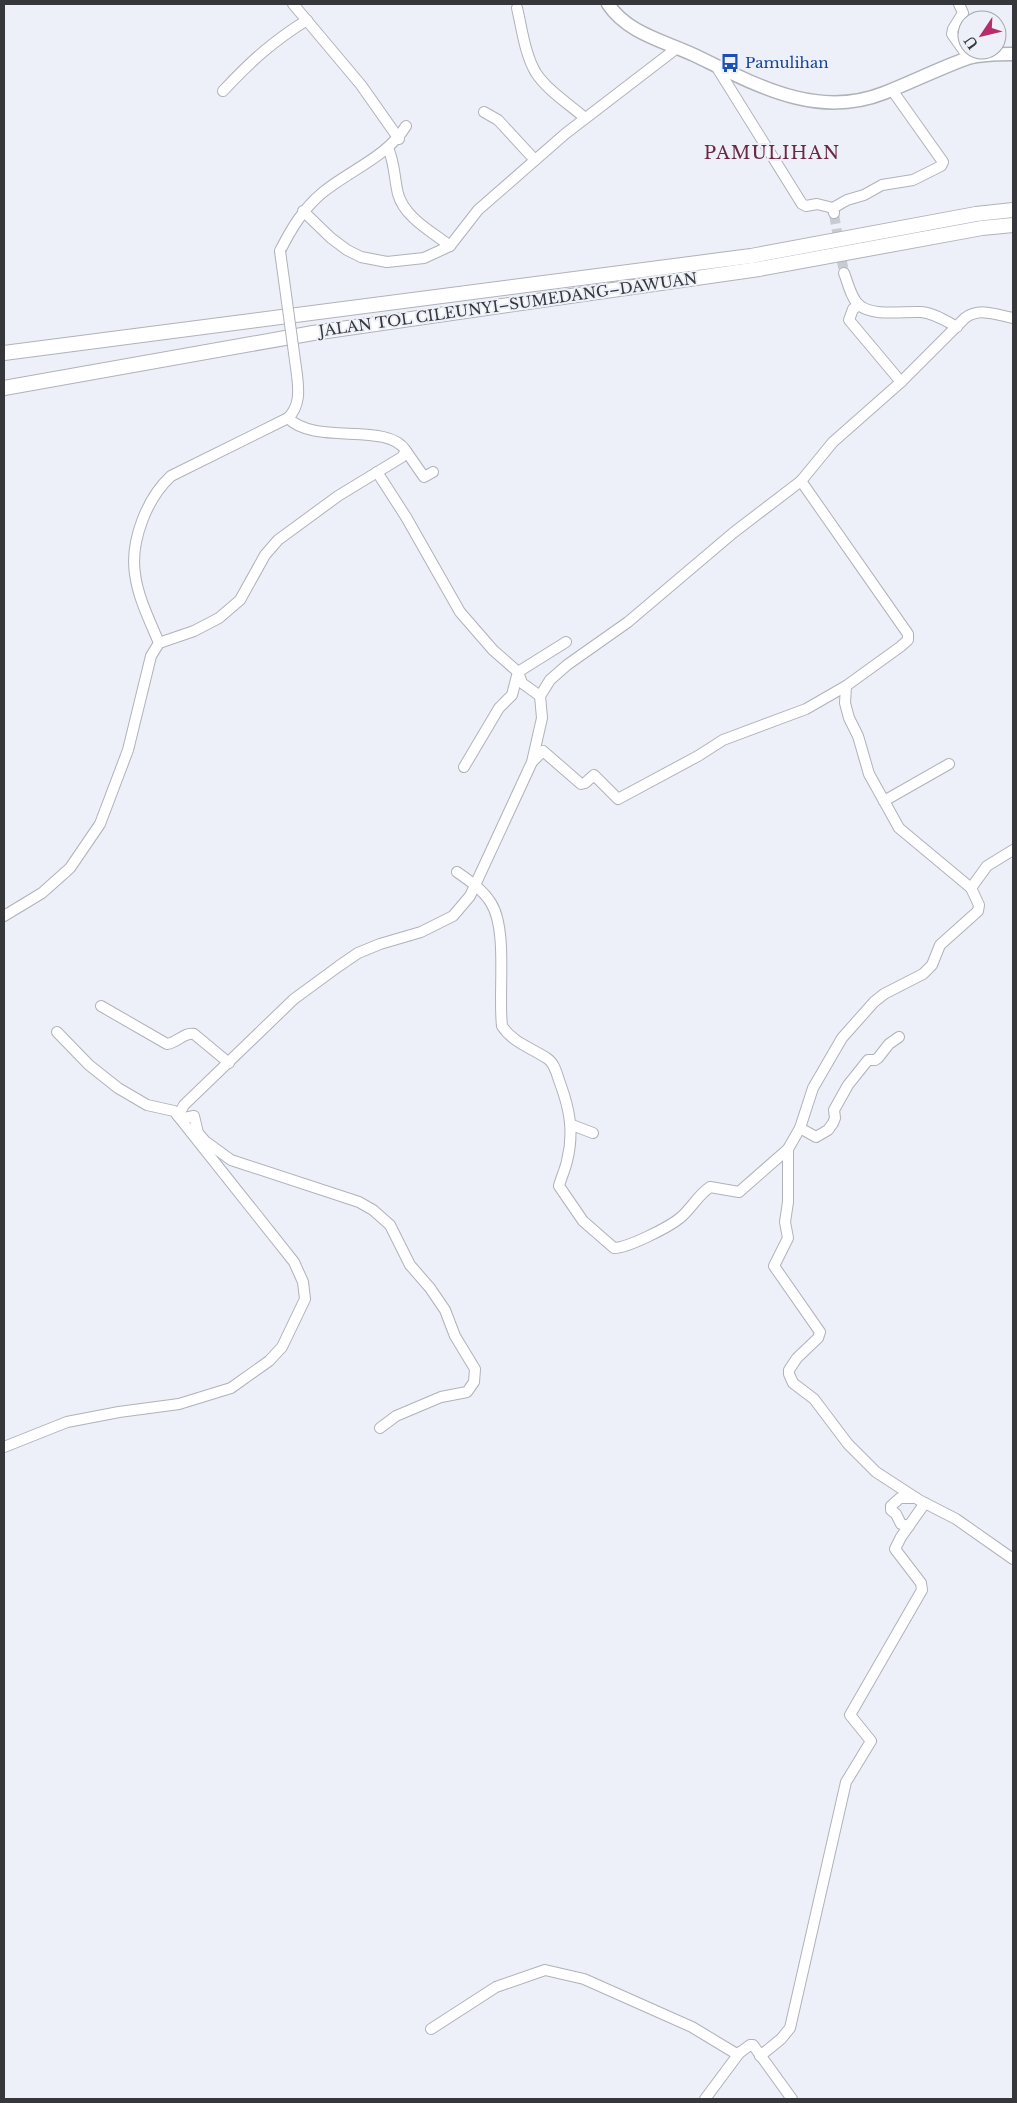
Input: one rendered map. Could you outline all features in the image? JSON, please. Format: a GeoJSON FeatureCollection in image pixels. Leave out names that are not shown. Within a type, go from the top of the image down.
{"type":"FeatureCollection","features":[{"type":"Feature","properties":{"kind":"highway","name":"JALAN TOL CILEUNYI–SUMEDANG–DAWUAN"},"geometry":{"type":"LineString","coordinates":[[4,354],[751,256],[976,214],[1013,210]]}},
{"type":"Feature","properties":{"kind":"highway","name":"JALAN TOL CILEUNYI–SUMEDANG–DAWUAN"},"geometry":{"type":"LineString","coordinates":[[4,388],[313,333],[759,269],[982,228],[1013,225]]}},
{"type":"Feature","properties":{"kind":"main road"},"geometry":{"type":"LineString","coordinates":[[608,4],[616,14],[634,28],[760,86],[806,101],[831,104],[874,97],[964,60]]}},
{"type":"Feature","properties":{"kind":"street"},"geometry":{"type":"LineString","coordinates":[[293,4],[361,85],[398,138]]}},
{"type":"Feature","properties":{"kind":"street"},"geometry":{"type":"LineString","coordinates":[[517,8],[535,72],[547,86],[585,118]]}},
{"type":"Feature","properties":{"kind":"street"},"geometry":{"type":"LineString","coordinates":[[223,91],[256,56],[282,35],[307,20]]}},
{"type":"Feature","properties":{"kind":"street"},"geometry":{"type":"LineString","coordinates":[[957,23],[952,34],[957,41]]}},
{"type":"Feature","properties":{"kind":"street"},"geometry":{"type":"LineString","coordinates":[[303,211],[331,238],[361,258],[387,262],[424,258],[450,246],[478,210],[534,160],[585,118],[677,48]]}},
{"type":"Feature","properties":{"kind":"street"},"geometry":{"type":"LineString","coordinates":[[716,66],[802,204],[806,206],[817,204],[834,211],[847,200],[864,195],[882,185],[913,180],[941,166],[942,162],[938,154],[892,90]]}},
{"type":"Feature","properties":{"kind":"street"},"geometry":{"type":"LineString","coordinates":[[484,112],[498,120],[534,160]]}},
{"type":"Feature","properties":{"kind":"street"},"geometry":{"type":"LineString","coordinates":[[159,644],[137,586],[134,562],[136,544],[146,510],[159,487],[171,476],[288,418],[292,414],[298,398],[298,375],[280,251],[303,211],[323,192],[388,148],[406,126]]}},
{"type":"Feature","properties":{"kind":"street"},"geometry":{"type":"LineString","coordinates":[[388,148],[395,166],[399,196],[406,211],[450,246]]}},
{"type":"Feature","properties":{"kind":"street"},"geometry":{"type":"LineString","coordinates":[[844,273],[859,304],[864,308],[887,312],[921,312],[938,317],[957,327]]}},
{"type":"Feature","properties":{"kind":"street"},"geometry":{"type":"LineString","coordinates":[[859,304],[853,309],[849,320],[901,382]]}},
{"type":"Feature","properties":{"kind":"street"},"geometry":{"type":"LineString","coordinates":[[178,1116],[184,1105],[302,993],[358,954],[380,944],[421,932],[452,916],[470,896],[532,762],[542,718],[540,696],[550,680],[567,664],[628,622],[733,533],[802,481],[833,442],[901,382],[972,313],[980,311],[1013,318]]}},
{"type":"Feature","properties":{"kind":"street"},"geometry":{"type":"LineString","coordinates":[[288,418],[302,428],[314,431],[382,437],[401,446],[424,476],[433,472]]}},
{"type":"Feature","properties":{"kind":"street"},"geometry":{"type":"LineString","coordinates":[[4,916],[42,893],[70,868],[100,824],[128,750],[151,656],[159,644],[194,631],[219,618],[240,600],[265,555],[278,540],[338,496],[402,457],[406,452]]}},
{"type":"Feature","properties":{"kind":"street"},"geometry":{"type":"LineString","coordinates":[[377,472],[406,517],[460,612],[494,650],[518,672],[522,683],[540,696]]}},
{"type":"Feature","properties":{"kind":"street"},"geometry":{"type":"LineString","coordinates":[[532,762],[544,752],[581,784],[594,775],[618,799],[698,756],[723,740],[806,709],[846,686],[900,648],[908,640],[908,634],[802,481]]}},
{"type":"Feature","properties":{"kind":"street"},"geometry":{"type":"LineString","coordinates":[[464,767],[499,708],[512,695],[518,672],[566,642]]}},
{"type":"Feature","properties":{"kind":"street"},"geometry":{"type":"LineString","coordinates":[[457,872],[475,884],[491,904],[498,923],[502,1026],[507,1033],[526,1048],[549,1060],[554,1067],[568,1104],[572,1125],[567,1160],[558,1186],[583,1221],[614,1248],[630,1244],[666,1228],[681,1217],[710,1187],[739,1192],[788,1149],[800,1128],[813,1088],[842,1038],[874,1002],[884,994],[923,974],[932,965],[940,945],[952,932],[975,915],[979,905],[971,888],[899,828],[869,774],[858,736],[849,718],[845,703],[846,686]]}},
{"type":"Feature","properties":{"kind":"street"},"geometry":{"type":"LineString","coordinates":[[884,802],[949,764]]}},
{"type":"Feature","properties":{"kind":"street"},"geometry":{"type":"LineString","coordinates":[[971,888],[988,866],[1013,850]]}},
{"type":"Feature","properties":{"kind":"street"},"geometry":{"type":"LineString","coordinates":[[101,1006],[167,1044],[172,1044],[188,1033],[194,1034],[229,1063]]}},
{"type":"Feature","properties":{"kind":"street"},"geometry":{"type":"LineString","coordinates":[[4,1447],[67,1422],[119,1412],[179,1404],[231,1388],[269,1362],[282,1347],[304,1299],[303,1282],[294,1262],[174,1111],[147,1105],[118,1088],[89,1065],[57,1032]]}},
{"type":"Feature","properties":{"kind":"street"},"geometry":{"type":"LineString","coordinates":[[800,1128],[816,1137],[828,1130],[835,1118],[834,1110],[857,1072],[868,1060],[878,1058],[889,1044],[898,1037]]}},
{"type":"Feature","properties":{"kind":"street"},"geometry":{"type":"LineString","coordinates":[[178,1116],[184,1118],[194,1116],[198,1133],[205,1141],[231,1160],[310,1184],[337,1196],[359,1202],[390,1225],[410,1266],[445,1310],[455,1336],[473,1364],[475,1375],[474,1382],[467,1392],[441,1397],[396,1416],[380,1428]]}},
{"type":"Feature","properties":{"kind":"street"},"geometry":{"type":"LineString","coordinates":[[572,1125],[593,1133]]}},
{"type":"Feature","properties":{"kind":"street"},"geometry":{"type":"LineString","coordinates":[[788,1149],[788,1202],[784,1222],[788,1238],[774,1266],[820,1332],[818,1338],[797,1358],[789,1374],[793,1383],[814,1399],[848,1444],[876,1472],[921,1501],[956,1519],[1013,1559]]}},
{"type":"Feature","properties":{"kind":"street"},"geometry":{"type":"LineString","coordinates":[[909,1526],[900,1524],[896,1514],[891,1510],[891,1506],[900,1498],[921,1501]]}},
{"type":"Feature","properties":{"kind":"street"},"geometry":{"type":"LineString","coordinates":[[760,2056],[781,2039],[790,2028],[846,1782],[871,1741],[850,1715],[922,1590],[921,1583],[895,1549],[921,1501]]}},
{"type":"Feature","properties":{"kind":"street"},"geometry":{"type":"LineString","coordinates":[[432,2029],[496,1986],[545,1970],[584,1979],[692,2027],[735,2053],[740,2052]]}},
{"type":"Feature","properties":{"kind":"street"},"geometry":{"type":"LineString","coordinates":[[705,2099],[740,2052],[750,2044],[792,2099]]}},
{"type":"Feature","properties":{"kind":"tunnel"},"geometry":{"type":"LineString","coordinates":[[834,214],[844,273]]}},
{"type":"Feature","properties":{"kind":"place","name":"Pamulihan"},"geometry":{"type":"Point","coordinates":[730,63]}},
{"type":"Feature","properties":{"kind":"district","name":"PAMULIHAN"},"geometry":{"type":"Point","coordinates":[772,153]}}]}
